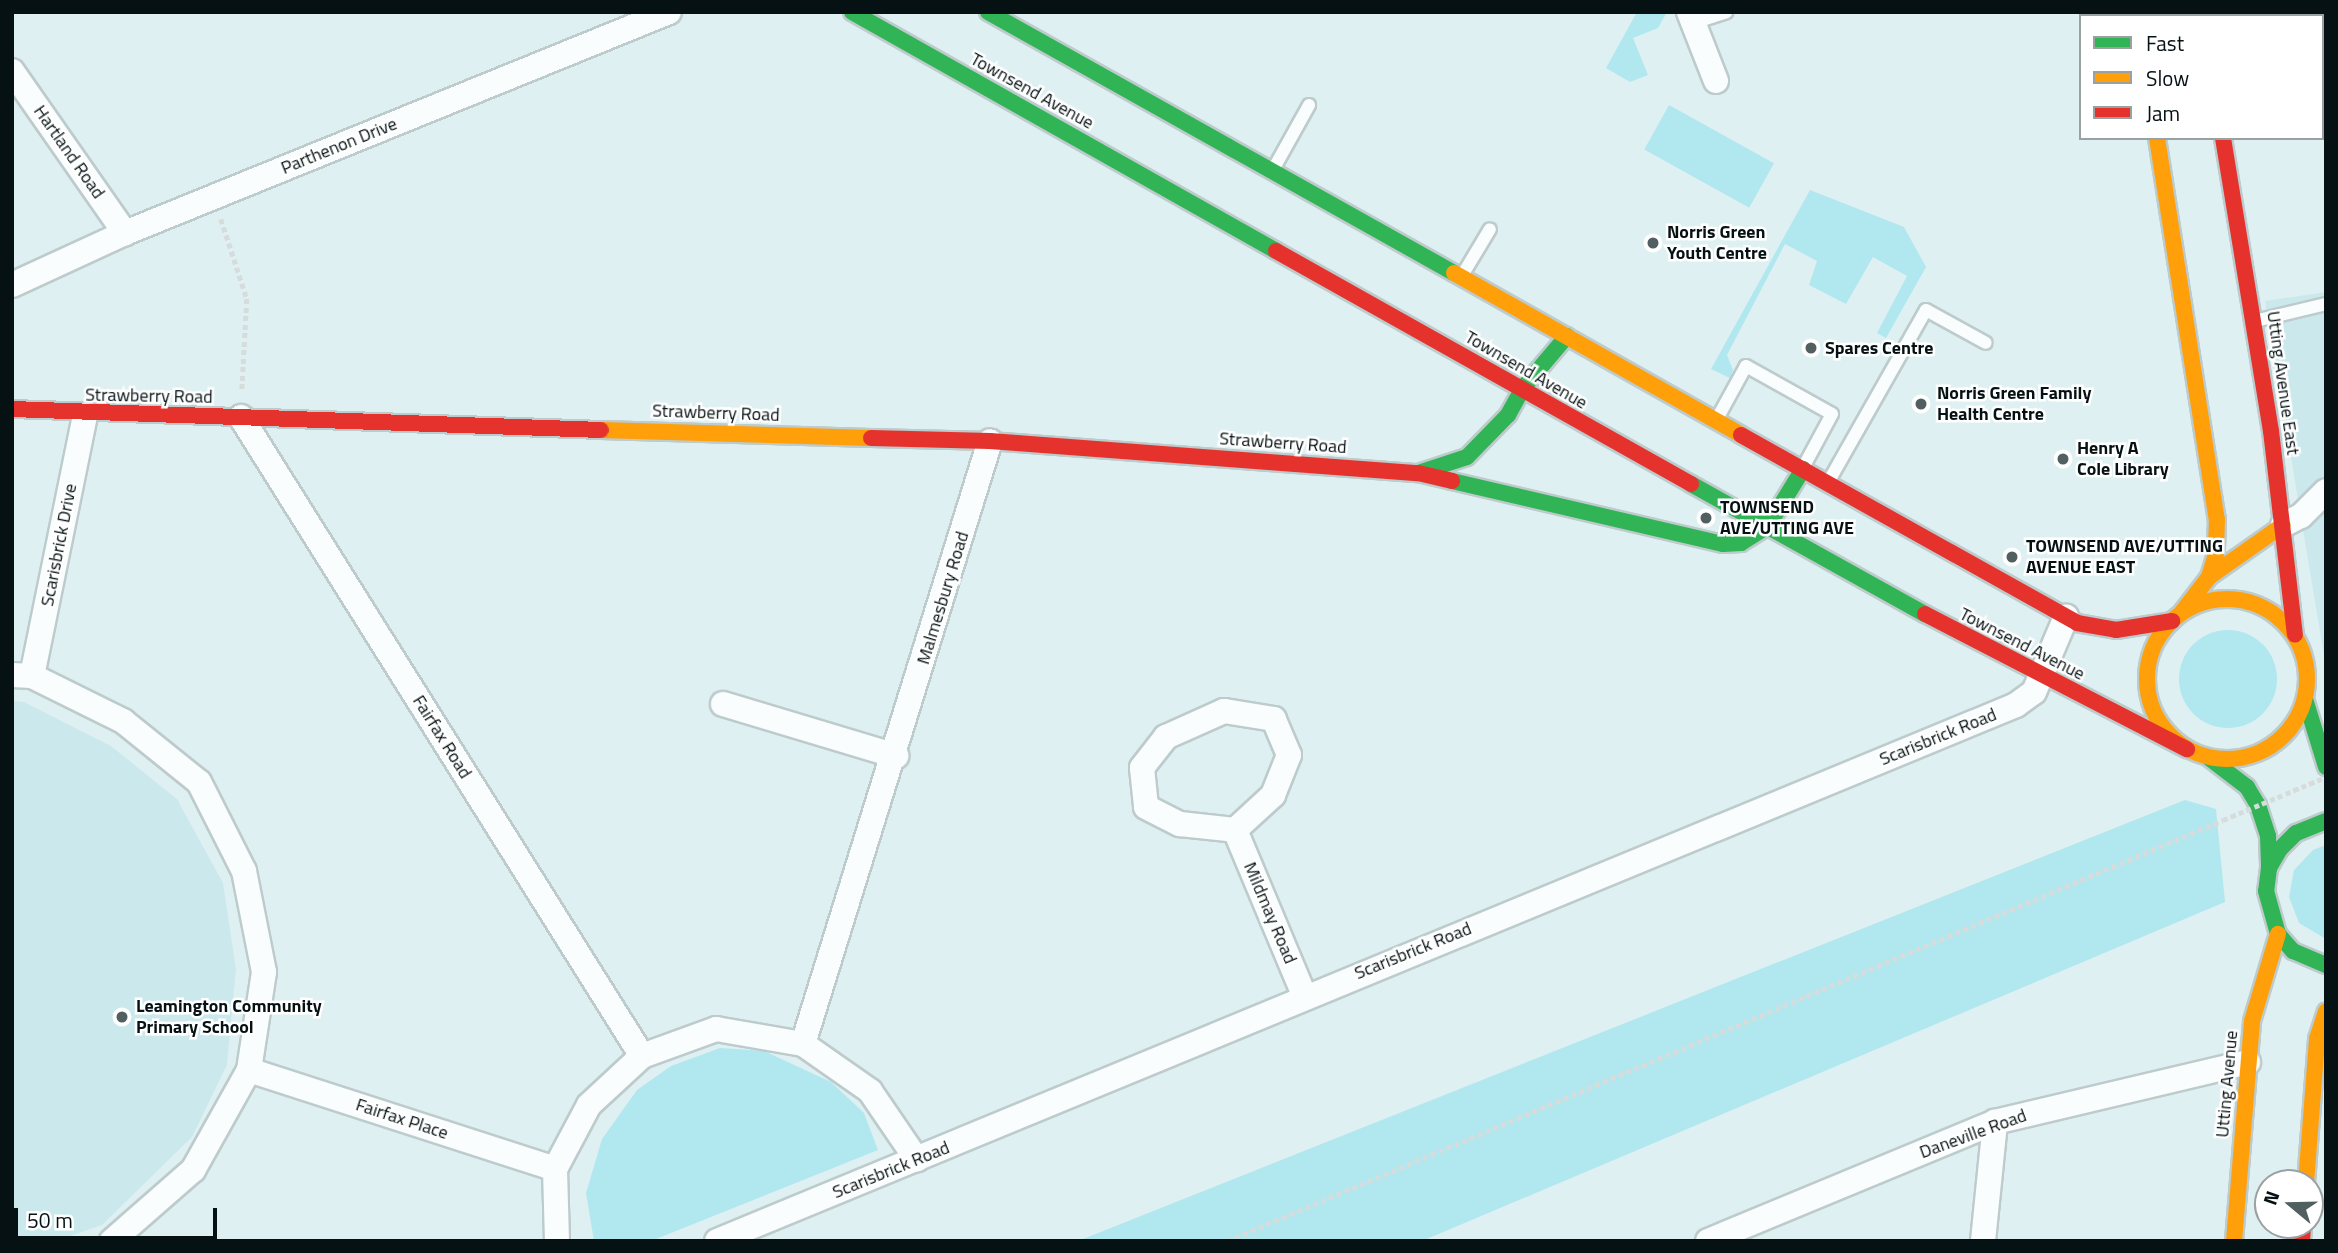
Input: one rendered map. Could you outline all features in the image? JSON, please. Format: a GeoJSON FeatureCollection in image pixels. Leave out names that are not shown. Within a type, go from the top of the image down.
{"type":"FeatureCollection","features":[{"type":"Feature","properties":{"kind":"main road","name":"Townsend Avenue"},"geometry":{"type":"LineString","coordinates":[[852,12],[891,22],[1522,388],[1768,526],[2042,676],[2187,749]]}},
{"type":"Feature","properties":{"kind":"main road"},"geometry":{"type":"LineString","coordinates":[[988,12],[2066,617],[2116,630],[2177,617],[2210,601],[2237,599],[2263,607],[2294,635],[2307,671],[2309,697],[2326,767]]}},
{"type":"Feature","properties":{"kind":"main road"},"geometry":{"type":"LineString","coordinates":[[2157,140],[2217,519],[2216,554],[2208,578]]}},
{"type":"Feature","properties":{"kind":"main road","name":"Utting Avenue East"},"geometry":{"type":"LineString","coordinates":[[2223,140],[2255,321],[2283,525],[2294,635]]}},
{"type":"Feature","properties":{"kind":"main road","name":"Strawberry Road"},"geometry":{"type":"LineString","coordinates":[[1418,473],[1467,457],[1508,415],[1522,388],[1567,336]]}},
{"type":"Feature","properties":{"kind":"main road","name":"Strawberry Road"},"geometry":{"type":"LineString","coordinates":[[12,409],[85,415],[241,417],[990,440],[1418,473],[1723,544],[1741,543],[1768,526],[1803,469]]}},
{"type":"Feature","properties":{"kind":"main road"},"geometry":{"type":"LineString","coordinates":[[2283,525],[2208,578],[2177,617],[2154,646],[2147,671],[2148,695],[2157,718],[2187,749],[2208,758],[2247,787],[2259,805],[2268,836],[2268,914],[2278,934],[2293,951],[2326,965]]}},
{"type":"Feature","properties":{"kind":"main road"},"geometry":{"type":"LineString","coordinates":[[2208,758],[2243,758],[2275,744],[2298,717],[2309,697]]}},
{"type":"Feature","properties":{"kind":"main road"},"geometry":{"type":"LineString","coordinates":[[2269,868],[2296,833],[2326,821]]}},
{"type":"Feature","properties":{"kind":"main road","name":"Utting Avenue"},"geometry":{"type":"LineString","coordinates":[[2234,1241],[2248,1062],[2257,994],[2278,934]]}},
{"type":"Feature","properties":{"kind":"main road"},"geometry":{"type":"LineString","coordinates":[[2307,1169],[2317,1039],[2326,1011]]}},
{"type":"Feature","properties":{"kind":"street","name":"Parthenon Drive"},"geometry":{"type":"LineString","coordinates":[[12,285],[125,233],[669,12]]}},
{"type":"Feature","properties":{"kind":"street"},"geometry":{"type":"LineString","coordinates":[[1691,18],[1716,81]]}},
{"type":"Feature","properties":{"kind":"street","name":"Hartland Road"},"geometry":{"type":"LineString","coordinates":[[12,71],[125,233]]}},
{"type":"Feature","properties":{"kind":"street","name":"Scarisbrick Drive"},"geometry":{"type":"LineString","coordinates":[[85,415],[22,675],[123,721],[199,782],[244,871],[264,972],[249,1070],[193,1170],[112,1241]]}},
{"type":"Feature","properties":{"kind":"street","name":"Fairfax Road"},"geometry":{"type":"LineString","coordinates":[[241,417],[642,1056]]}},
{"type":"Feature","properties":{"kind":"street","name":"Malmesbury Road"},"geometry":{"type":"LineString","coordinates":[[803,1044],[896,756],[990,440]]}},
{"type":"Feature","properties":{"kind":"street"},"geometry":{"type":"LineString","coordinates":[[2283,525],[2301,516],[2326,491]]}},
{"type":"Feature","properties":{"kind":"street","name":"Scarisbrick Road"},"geometry":{"type":"LineString","coordinates":[[717,1241],[917,1160],[1304,995],[2016,705],[2034,692],[2066,617]]}},
{"type":"Feature","properties":{"kind":"street"},"geometry":{"type":"LineString","coordinates":[[723,704],[896,756]]}},
{"type":"Feature","properties":{"kind":"street"},"geometry":{"type":"LineString","coordinates":[[1224,711],[1274,719],[1289,755],[1273,795],[1235,830],[1180,824],[1146,807],[1142,768],[1167,737],[1224,711]]}},
{"type":"Feature","properties":{"kind":"street","name":"Mildmay Road"},"geometry":{"type":"LineString","coordinates":[[1235,830],[1304,995]]}},
{"type":"Feature","properties":{"kind":"street"},"geometry":{"type":"LineString","coordinates":[[557,1241],[555,1169],[589,1105],[642,1056],[716,1029],[803,1044],[870,1091],[917,1160]]}},
{"type":"Feature","properties":{"kind":"street","name":"Daneville Road"},"geometry":{"type":"LineString","coordinates":[[1709,1241],[1995,1122],[2248,1062]]}},
{"type":"Feature","properties":{"kind":"street","name":"Fairfax Place"},"geometry":{"type":"LineString","coordinates":[[249,1070],[555,1169]]}},
{"type":"Feature","properties":{"kind":"street"},"geometry":{"type":"LineString","coordinates":[[1983,1241],[1995,1122]]}},
{"type":"Feature","properties":{"kind":"lane"},"geometry":{"type":"LineString","coordinates":[[1691,18],[1726,12]]}},
{"type":"Feature","properties":{"kind":"lane"},"geometry":{"type":"LineString","coordinates":[[1272,171],[1309,105]]}},
{"type":"Feature","properties":{"kind":"lane"},"geometry":{"type":"LineString","coordinates":[[1462,277],[1490,229]]}},
{"type":"Feature","properties":{"kind":"lane"},"geometry":{"type":"LineString","coordinates":[[2255,321],[2326,304]]}},
{"type":"Feature","properties":{"kind":"lane"},"geometry":{"type":"LineString","coordinates":[[1828,482],[1926,310],[1986,343]]}},
{"type":"Feature","properties":{"kind":"lane"},"geometry":{"type":"LineString","coordinates":[[1716,421],[1746,366],[1832,414],[1803,469]]}},
{"type":"Feature","properties":{"kind":"path"},"geometry":{"type":"LineString","coordinates":[[214,197],[247,299],[241,417]]}},
{"type":"Feature","properties":{"kind":"path"},"geometry":{"type":"LineString","coordinates":[[1227,1241],[2326,777]]}},
{"type":"Feature","properties":{"kind":"shaded area"},"geometry":{"type":"Polygon","coordinates":[[[1637,12],[1667,12],[1658,28],[1633,38],[1648,75],[1630,82],[1606,68],[1637,12]]]}},
{"type":"Feature","properties":{"kind":"shaded area"},"geometry":{"type":"Polygon","coordinates":[[[1669,105],[1774,163],[1749,208],[1644,150],[1669,105]]]}},
{"type":"Feature","properties":{"kind":"shaded area"},"geometry":{"type":"Polygon","coordinates":[[[1810,190],[1904,227],[1926,267],[1886,338],[1877,333],[1907,276],[1873,257],[1846,304],[1809,285],[1817,261],[1785,244],[1727,355],[1733,370],[1730,378],[1711,369],[1810,190]]]}},
{"type":"Feature","properties":{"kind":"shaded area"},"geometry":{"type":"Polygon","coordinates":[[[2326,292],[2326,668],[2265,301],[2326,292]]]}},
{"type":"Feature","properties":{"kind":"shaded area"},"geometry":{"type":"Polygon","coordinates":[[[2228,630],[2247,634],[2262,645],[2273,660],[2277,679],[2273,698],[2262,713],[2247,724],[2228,728],[2209,724],[2194,713],[2183,698],[2179,679],[2183,660],[2194,645],[2209,634],[2228,630]]]}},
{"type":"Feature","properties":{"kind":"shaded area","name":"Leamington Community Primary School"},"geometry":{"type":"Polygon","coordinates":[[[12,701],[24,702],[111,746],[177,799],[223,883],[236,969],[227,1065],[192,1137],[102,1225],[56,1241],[12,1241],[12,701]]]}},
{"type":"Feature","properties":{"kind":"shaded area"},"geometry":{"type":"Polygon","coordinates":[[[2185,800],[2216,809],[2225,902],[1422,1241],[1078,1241],[2185,800]]]}},
{"type":"Feature","properties":{"kind":"shaded area"},"geometry":{"type":"Polygon","coordinates":[[[2326,845],[2326,939],[2299,923],[2289,897],[2294,870],[2313,850],[2326,845]]]}},
{"type":"Feature","properties":{"kind":"shaded area"},"geometry":{"type":"Polygon","coordinates":[[[720,1048],[764,1051],[831,1082],[864,1113],[878,1150],[651,1241],[594,1241],[586,1193],[602,1139],[637,1090],[671,1066],[720,1048]]]}},
{"type":"Feature","properties":{"kind":"traffic: fast"},"geometry":{"type":"LineString","coordinates":[[852,12],[1276,251]]}},
{"type":"Feature","properties":{"kind":"traffic: fast"},"geometry":{"type":"LineString","coordinates":[[988,12],[1454,273]]}},
{"type":"Feature","properties":{"kind":"traffic: fast"},"geometry":{"type":"LineString","coordinates":[[1421,472],[1467,457],[1508,415],[1523,388],[1567,336]]}},
{"type":"Feature","properties":{"kind":"traffic: fast"},"geometry":{"type":"LineString","coordinates":[[1452,481],[1723,544],[1741,543],[1768,526],[1803,469]]}},
{"type":"Feature","properties":{"kind":"traffic: fast"},"geometry":{"type":"LineString","coordinates":[[1691,484],[1925,614]]}},
{"type":"Feature","properties":{"kind":"traffic: fast"},"geometry":{"type":"LineString","coordinates":[[2305,699],[2326,767]]}},
{"type":"Feature","properties":{"kind":"traffic: fast"},"geometry":{"type":"LineString","coordinates":[[2209,758],[2247,787],[2258,805],[2268,836],[2269,868]]}},
{"type":"Feature","properties":{"kind":"traffic: fast"},"geometry":{"type":"LineString","coordinates":[[2326,821],[2296,833],[2280,849],[2269,868],[2266,891],[2278,934],[2293,951],[2326,965]]}},
{"type":"Feature","properties":{"kind":"traffic: slow"},"geometry":{"type":"LineString","coordinates":[[2157,140],[2217,519],[2216,554],[2209,577],[2182,612]]}},
{"type":"Feature","properties":{"kind":"traffic: slow"},"geometry":{"type":"LineString","coordinates":[[1454,273],[1741,435]]}},
{"type":"Feature","properties":{"kind":"traffic: slow"},"geometry":{"type":"LineString","coordinates":[[601,430],[871,438]]}},
{"type":"Feature","properties":{"kind":"traffic: slow"},"geometry":{"type":"LineString","coordinates":[[2209,577],[2283,525]]}},
{"type":"Feature","properties":{"kind":"traffic: slow"},"geometry":{"type":"LineString","coordinates":[[2227,599],[2258,605],[2284,622],[2301,648],[2307,679],[2301,710],[2284,736],[2258,753],[2227,759],[2196,753],[2170,736],[2153,710],[2147,679],[2153,648],[2170,622],[2196,605],[2227,599]]}},
{"type":"Feature","properties":{"kind":"traffic: slow"},"geometry":{"type":"LineString","coordinates":[[2234,1241],[2252,1021],[2278,934]]}},
{"type":"Feature","properties":{"kind":"traffic: slow"},"geometry":{"type":"LineString","coordinates":[[2307,1169],[2317,1039],[2326,1011]]}},
{"type":"Feature","properties":{"kind":"traffic: jam"},"geometry":{"type":"LineString","coordinates":[[2223,140],[2271,431],[2295,635]]}},
{"type":"Feature","properties":{"kind":"traffic: jam"},"geometry":{"type":"LineString","coordinates":[[1276,251],[1691,484]]}},
{"type":"Feature","properties":{"kind":"traffic: jam"},"geometry":{"type":"LineString","coordinates":[[12,409],[601,430]]}},
{"type":"Feature","properties":{"kind":"traffic: jam"},"geometry":{"type":"LineString","coordinates":[[1741,435],[2077,623],[2116,630],[2172,621]]}},
{"type":"Feature","properties":{"kind":"traffic: jam"},"geometry":{"type":"LineString","coordinates":[[871,438],[990,441],[1418,473],[1452,481]]}},
{"type":"Feature","properties":{"kind":"traffic: jam"},"geometry":{"type":"LineString","coordinates":[[1925,614],[2187,749]]}},
{"type":"Feature","properties":{"kind":"place","name":"Norris Green Youth Centre"},"geometry":{"type":"Point","coordinates":[1653,243]}},
{"type":"Feature","properties":{"kind":"place","name":"Spares Centre"},"geometry":{"type":"Point","coordinates":[1811,348]}},
{"type":"Feature","properties":{"kind":"place","name":"Norris Green Family Health Centre"},"geometry":{"type":"Point","coordinates":[1921,404]}},
{"type":"Feature","properties":{"kind":"place","name":"Henry A Cole Library"},"geometry":{"type":"Point","coordinates":[2063,459]}},
{"type":"Feature","properties":{"kind":"place","name":"TOWNSEND AVE/UTTING AVE"},"geometry":{"type":"Point","coordinates":[1706,518]}},
{"type":"Feature","properties":{"kind":"place","name":"TOWNSEND AVE/UTTING AVENUE EAST"},"geometry":{"type":"Point","coordinates":[2012,557]}},
{"type":"Feature","properties":{"kind":"place","name":"Leamington Community Primary School"},"geometry":{"type":"Point","coordinates":[122,1017]}}]}
